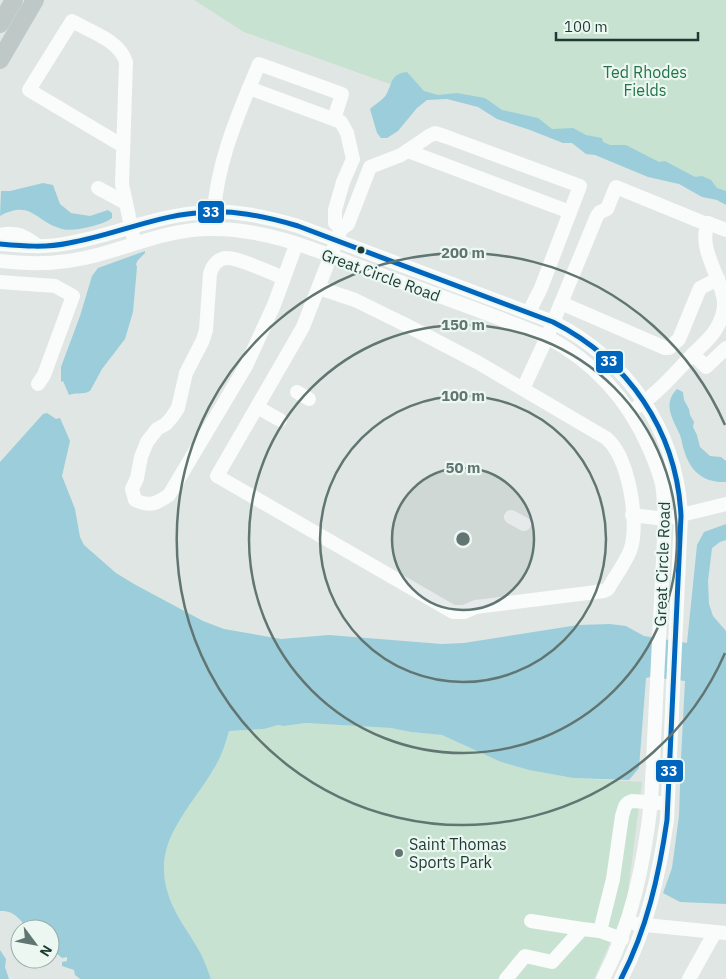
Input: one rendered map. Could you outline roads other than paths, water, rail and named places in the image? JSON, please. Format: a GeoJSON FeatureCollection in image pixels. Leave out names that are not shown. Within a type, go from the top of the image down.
{"type":"FeatureCollection","features":[{"type":"Feature","properties":{"kind":"main road"},"geometry":{"type":"LineString","coordinates":[[0,24],[14,0]]}},
{"type":"Feature","properties":{"kind":"main road"},"geometry":{"type":"LineString","coordinates":[[0,60],[35,0]]}},
{"type":"Feature","properties":{"kind":"street"},"geometry":{"type":"LineString","coordinates":[[123,146],[29,90],[72,21],[118,46],[126,62],[122,184],[134,244]]}},
{"type":"Feature","properties":{"kind":"street"},"geometry":{"type":"LineString","coordinates":[[214,212],[215,196],[225,153],[259,64],[342,94],[334,119]]}},
{"type":"Feature","properties":{"kind":"street"},"geometry":{"type":"LineString","coordinates":[[249,88],[342,122],[347,133],[353,159],[334,210],[335,223],[339,235]]}},
{"type":"Feature","properties":{"kind":"street"},"geometry":{"type":"LineString","coordinates":[[353,159],[370,167],[401,156],[415,144],[435,134],[580,186],[541,288],[529,312]]}},
{"type":"Feature","properties":{"kind":"street"},"geometry":{"type":"LineString","coordinates":[[408,151],[570,212]]}},
{"type":"Feature","properties":{"kind":"street"},"geometry":{"type":"LineString","coordinates":[[370,167],[348,224],[339,235],[303,327],[217,476],[453,612]]}},
{"type":"Feature","properties":{"kind":"street"},"geometry":{"type":"LineString","coordinates":[[343,182],[361,189]]}},
{"type":"Feature","properties":{"kind":"street"},"geometry":{"type":"LineString","coordinates":[[523,389],[547,337],[597,216],[602,210],[607,209],[616,187],[726,230]]}},
{"type":"Feature","properties":{"kind":"street"},"geometry":{"type":"LineString","coordinates":[[98,188],[126,203]]}},
{"type":"Feature","properties":{"kind":"street","name":"Great Circle Road"},"geometry":{"type":"LineString","coordinates":[[0,244],[38,246],[69,243],[164,218],[194,213],[242,213],[268,218],[339,235],[553,322],[572,331],[594,348],[618,368],[632,384],[662,434],[672,460],[681,498],[682,516],[668,804],[663,846],[644,925],[622,979]]}},
{"type":"Feature","properties":{"kind":"street"},"geometry":{"type":"LineString","coordinates":[[630,411],[654,395],[716,330],[725,310],[722,287],[704,239],[708,223]]}},
{"type":"Feature","properties":{"kind":"street","name":"Great Circle Road"},"geometry":{"type":"LineString","coordinates":[[0,261],[29,264],[66,262],[187,230],[222,229],[258,233],[330,257],[547,337],[574,353],[600,374],[613,388],[630,411],[642,432],[659,472],[664,495],[665,519],[651,802],[646,849],[640,881],[628,923],[604,979]]}},
{"type":"Feature","properties":{"kind":"street"},"geometry":{"type":"LineString","coordinates":[[0,235],[26,236],[38,246]]}},
{"type":"Feature","properties":{"kind":"street"},"geometry":{"type":"LineString","coordinates":[[284,278],[230,258],[220,260],[213,266],[210,274],[203,340],[186,373],[178,408],[166,424],[157,429],[147,442],[132,489],[135,500],[145,505],[160,501],[169,495],[246,366],[274,305],[284,278],[296,245]]}},
{"type":"Feature","properties":{"kind":"street"},"geometry":{"type":"LineString","coordinates":[[0,282],[54,286],[73,296],[44,375],[38,384]]}},
{"type":"Feature","properties":{"kind":"street"},"geometry":{"type":"LineString","coordinates":[[561,303],[665,348],[669,348],[679,339],[700,288],[722,287]]}},
{"type":"Feature","properties":{"kind":"street"},"geometry":{"type":"LineString","coordinates":[[319,288],[355,300],[406,325],[589,427],[611,442],[620,458],[627,477],[634,526],[631,549],[608,589],[476,607],[464,612],[429,610]]}},
{"type":"Feature","properties":{"kind":"street"},"geometry":{"type":"LineString","coordinates":[[693,354],[706,367],[726,348]]}},
{"type":"Feature","properties":{"kind":"street"},"geometry":{"type":"LineString","coordinates":[[296,392],[309,399]]}},
{"type":"Feature","properties":{"kind":"street"},"geometry":{"type":"LineString","coordinates":[[257,407],[280,420]]}},
{"type":"Feature","properties":{"kind":"street"},"geometry":{"type":"LineString","coordinates":[[632,516],[665,519],[726,504]]}},
{"type":"Feature","properties":{"kind":"street"},"geometry":{"type":"LineString","coordinates":[[511,517],[524,524]]}},
{"type":"Feature","properties":{"kind":"street"},"geometry":{"type":"LineString","coordinates":[[600,931],[612,886],[624,809],[628,802],[668,804]]}},
{"type":"Feature","properties":{"kind":"street"},"geometry":{"type":"LineString","coordinates":[[531,921],[600,931],[622,939]]}},
{"type":"Feature","properties":{"kind":"street"},"geometry":{"type":"LineString","coordinates":[[628,923],[721,932],[689,979]]}},
{"type":"Feature","properties":{"kind":"street"},"geometry":{"type":"LineString","coordinates":[[506,979],[525,956],[552,962],[582,928]]}},
{"type":"Feature","properties":{"kind":"water"},"geometry":{"type":"Polygon","coordinates":[[[407,72],[424,91],[438,95],[457,93],[485,98],[502,110],[538,118],[552,129],[573,128],[586,135],[602,138],[603,142],[610,145],[626,145],[659,162],[665,161],[695,177],[702,176],[711,180],[717,188],[726,191],[726,205],[717,200],[702,197],[679,184],[648,177],[595,155],[586,154],[572,143],[563,143],[497,119],[478,107],[447,99],[427,100],[417,108],[398,131],[387,138],[381,138],[377,133],[370,109],[385,97],[395,77],[407,72]]]}},
{"type":"Feature","properties":{"kind":"water"},"geometry":{"type":"Polygon","coordinates":[[[43,183],[53,185],[60,204],[71,213],[90,216],[108,210],[112,213],[112,218],[104,223],[69,230],[53,226],[27,211],[11,211],[0,216],[1,191],[10,191],[43,183]]]}},
{"type":"Feature","properties":{"kind":"water"},"geometry":{"type":"Polygon","coordinates":[[[145,251],[136,264],[133,312],[125,339],[102,369],[90,391],[69,395],[63,381],[61,382],[61,367],[80,316],[92,276],[98,268],[145,251]]]}},
{"type":"Feature","properties":{"kind":"water"},"geometry":{"type":"Polygon","coordinates":[[[677,389],[683,392],[684,400],[694,422],[693,427],[700,447],[710,456],[721,457],[726,461],[726,482],[704,478],[690,464],[670,412],[670,400],[677,389]]]}},
{"type":"Feature","properties":{"kind":"water"},"geometry":{"type":"Polygon","coordinates":[[[47,413],[56,419],[60,418],[70,441],[62,476],[75,509],[80,537],[84,545],[116,573],[203,621],[224,629],[281,639],[329,635],[442,644],[464,643],[578,625],[610,624],[626,626],[644,636],[687,643],[697,545],[704,532],[726,524],[726,540],[712,548],[708,581],[709,604],[713,616],[726,631],[726,904],[680,902],[663,893],[672,868],[679,816],[685,681],[650,677],[646,678],[639,768],[629,780],[573,778],[529,770],[501,762],[442,735],[391,728],[306,723],[278,725],[264,729],[229,731],[218,761],[176,826],[165,856],[164,872],[170,899],[177,915],[201,954],[211,979],[80,979],[75,975],[74,970],[62,966],[62,962],[67,961],[67,957],[60,956],[60,919],[19,919],[9,912],[0,911],[0,462],[43,414],[47,413]]]}},
{"type":"Feature","properties":{"kind":"water"},"geometry":{"type":"Polygon","coordinates":[[[0,950],[6,959],[5,967],[9,979],[0,979],[0,950]]]}},
{"type":"Feature","properties":{"kind":"place","name":"Saint Thomas Sports Park"},"geometry":{"type":"Point","coordinates":[399,853]}},
{"type":"Feature","properties":{"kind":"park label","name":"Ted Rhodes Fields"},"geometry":{"type":"Point","coordinates":[645,81]}}]}
